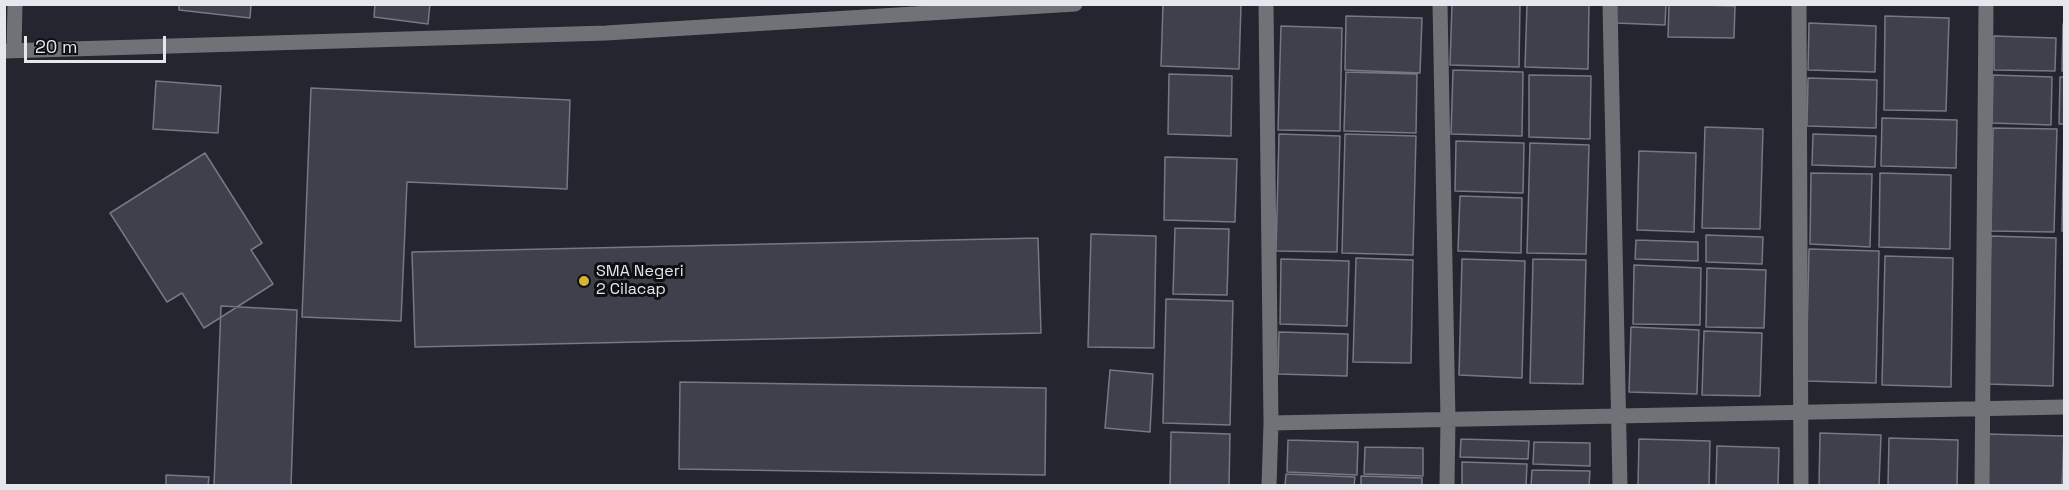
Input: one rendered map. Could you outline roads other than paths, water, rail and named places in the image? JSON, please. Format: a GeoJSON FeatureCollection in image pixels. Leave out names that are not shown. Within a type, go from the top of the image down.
{"type":"FeatureCollection","features":[{"type":"Feature","properties":{"kind":"street"},"geometry":{"type":"LineString","coordinates":[[15,4],[9,51],[606,33],[1075,4]]}},
{"type":"Feature","properties":{"kind":"street"},"geometry":{"type":"LineString","coordinates":[[1266,4],[1271,423],[1269,486]]}},
{"type":"Feature","properties":{"kind":"street"},"geometry":{"type":"LineString","coordinates":[[1440,4],[1448,420],[1447,486]]}},
{"type":"Feature","properties":{"kind":"street"},"geometry":{"type":"LineString","coordinates":[[1610,4],[1620,486]]}},
{"type":"Feature","properties":{"kind":"street"},"geometry":{"type":"LineString","coordinates":[[1799,4],[1802,486]]}},
{"type":"Feature","properties":{"kind":"street"},"geometry":{"type":"LineString","coordinates":[[1982,486],[1986,4]]}},
{"type":"Feature","properties":{"kind":"street"},"geometry":{"type":"LineString","coordinates":[[1271,423],[2064,407]]}},
{"type":"Feature","properties":{"kind":"place","name":"SMA Negeri 2 Cilacap"},"geometry":{"type":"Point","coordinates":[584,281]}}]}
